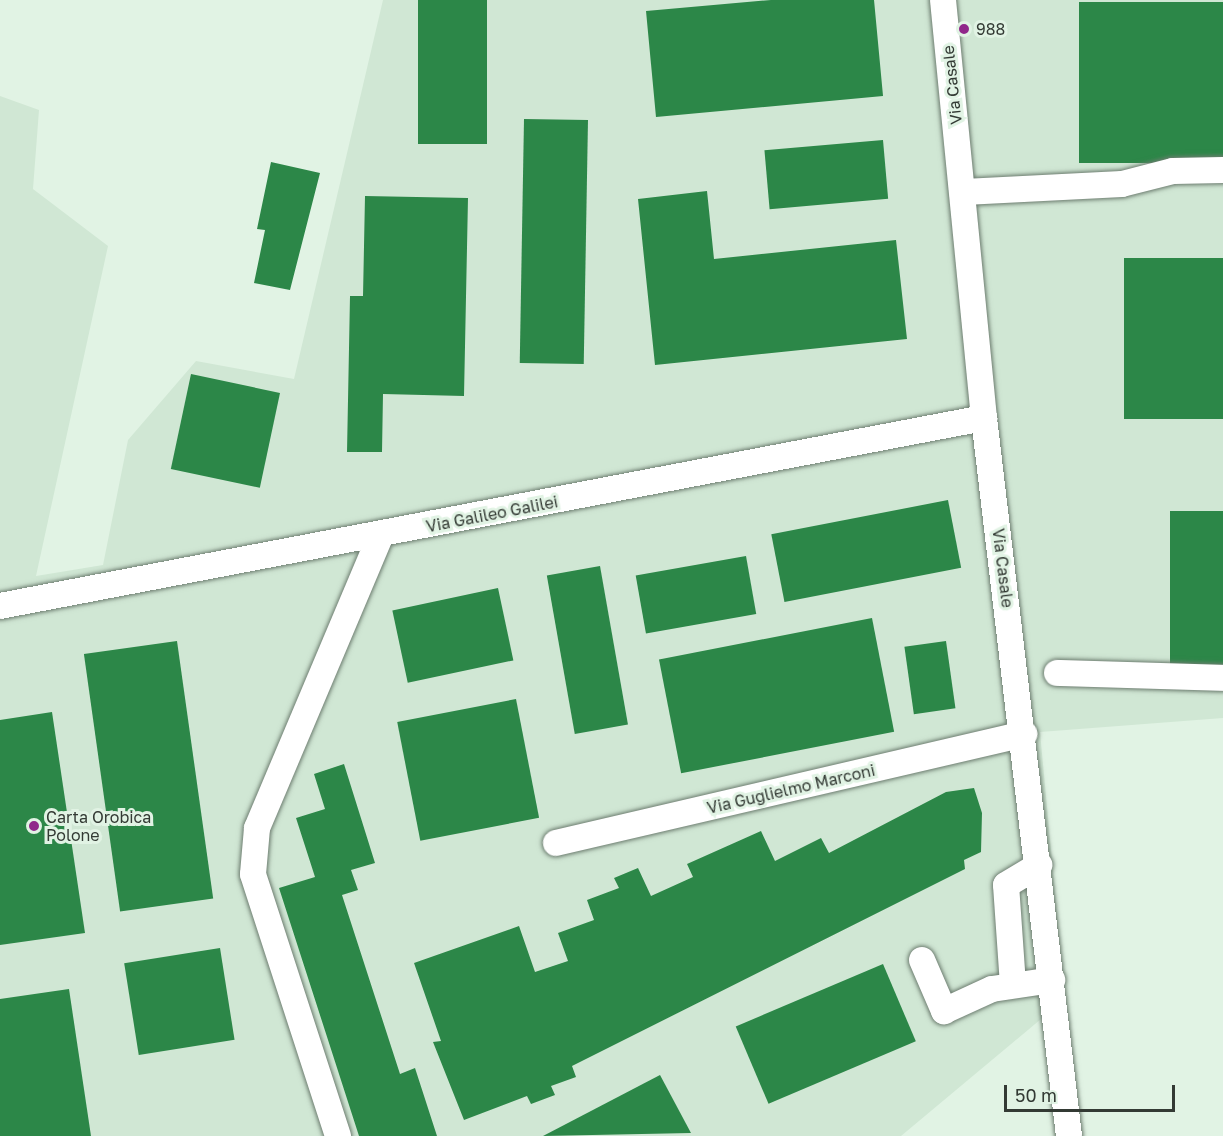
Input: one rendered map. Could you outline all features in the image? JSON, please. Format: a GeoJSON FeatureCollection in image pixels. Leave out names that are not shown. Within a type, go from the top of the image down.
{"type":"FeatureCollection","features":[{"type":"Feature","properties":{"kind":"street","name":"Via Casale"},"geometry":{"type":"LineString","coordinates":[[943,0],[964,192],[984,418],[1025,734],[1069,1136]]}},
{"type":"Feature","properties":{"kind":"street"},"geometry":{"type":"LineString","coordinates":[[964,192],[1122,184],[1173,171],[1223,170]]}},
{"type":"Feature","properties":{"kind":"street","name":"Via Galileo Galilei"},"geometry":{"type":"LineString","coordinates":[[0,606],[381,536],[984,418]]}},
{"type":"Feature","properties":{"kind":"street"},"geometry":{"type":"LineString","coordinates":[[338,1136],[253,874],[257,828],[381,536]]}},
{"type":"Feature","properties":{"kind":"street"},"geometry":{"type":"LineString","coordinates":[[1057,673],[1223,678]]}},
{"type":"Feature","properties":{"kind":"street","name":"Via Guglielmo Marconi"},"geometry":{"type":"LineString","coordinates":[[556,843],[1025,734]]}},
{"type":"Feature","properties":{"kind":"street"},"geometry":{"type":"LineString","coordinates":[[1012,986],[1006,885],[1039,865]]}},
{"type":"Feature","properties":{"kind":"street"},"geometry":{"type":"LineString","coordinates":[[922,960],[944,1011],[1012,986],[1052,980]]}},
{"type":"Feature","properties":{"kind":"shaded area"},"geometry":{"type":"Polygon","coordinates":[[[383,0],[1223,0],[1223,718],[1040,732],[1065,999],[901,1136],[0,1136],[0,96],[39,110],[33,189],[108,246],[36,576],[103,565],[128,440],[196,361],[294,379],[383,0]]]}},
{"type":"Feature","properties":{"kind":"building"},"geometry":{"type":"Polygon","coordinates":[[[418,0],[487,0],[487,144],[418,144],[418,0]]]}},
{"type":"Feature","properties":{"kind":"building"},"geometry":{"type":"Polygon","coordinates":[[[771,0],[874,0],[883,96],[656,117],[646,11],[771,0]]]}},
{"type":"Feature","properties":{"kind":"building"},"geometry":{"type":"Polygon","coordinates":[[[1079,2],[1223,2],[1223,163],[1079,163],[1079,2]]]}},
{"type":"Feature","properties":{"kind":"building"},"geometry":{"type":"Polygon","coordinates":[[[524,119],[588,120],[584,364],[520,363],[524,119]]]}},
{"type":"Feature","properties":{"kind":"building"},"geometry":{"type":"Polygon","coordinates":[[[883,140],[888,199],[770,209],[764,150],[883,140]]]}},
{"type":"Feature","properties":{"kind":"building"},"geometry":{"type":"Polygon","coordinates":[[[271,162],[320,173],[290,290],[254,283],[265,230],[257,229],[271,162]]]}},
{"type":"Feature","properties":{"kind":"building"},"geometry":{"type":"Polygon","coordinates":[[[707,191],[714,259],[896,240],[907,339],[655,365],[638,199],[707,191]]]}},
{"type":"Feature","properties":{"kind":"building"},"geometry":{"type":"Polygon","coordinates":[[[365,196],[468,198],[464,396],[383,394],[382,452],[347,452],[350,296],[363,296],[365,196]]]}},
{"type":"Feature","properties":{"kind":"building"},"geometry":{"type":"Polygon","coordinates":[[[1124,258],[1223,258],[1223,419],[1124,419],[1124,258]]]}},
{"type":"Feature","properties":{"kind":"building"},"geometry":{"type":"Polygon","coordinates":[[[191,374],[280,393],[260,488],[171,469],[191,374]]]}},
{"type":"Feature","properties":{"kind":"building"},"geometry":{"type":"Polygon","coordinates":[[[948,500],[961,568],[784,602],[771,534],[948,500]]]}},
{"type":"Feature","properties":{"kind":"building"},"geometry":{"type":"Polygon","coordinates":[[[1170,511],[1223,511],[1223,672],[1170,672],[1170,511]]]}},
{"type":"Feature","properties":{"kind":"building"},"geometry":{"type":"Polygon","coordinates":[[[746,556],[756,614],[646,634],[636,575],[746,556]]]}},
{"type":"Feature","properties":{"kind":"building"},"geometry":{"type":"Polygon","coordinates":[[[600,566],[628,725],[575,734],[547,575],[600,566]]]}},
{"type":"Feature","properties":{"kind":"building"},"geometry":{"type":"Polygon","coordinates":[[[498,588],[513,660],[408,683],[392,610],[498,588]]]}},
{"type":"Feature","properties":{"kind":"building"},"geometry":{"type":"Polygon","coordinates":[[[872,618],[894,732],[681,773],[659,659],[872,618]]]}},
{"type":"Feature","properties":{"kind":"building"},"geometry":{"type":"Polygon","coordinates":[[[177,641],[213,898],[120,912],[84,654],[177,641]]]}},
{"type":"Feature","properties":{"kind":"building"},"geometry":{"type":"Polygon","coordinates":[[[946,641],[955,708],[914,714],[904,647],[946,641]]]}},
{"type":"Feature","properties":{"kind":"building"},"geometry":{"type":"Polygon","coordinates":[[[516,699],[539,818],[420,841],[397,722],[516,699]]]}},
{"type":"Feature","properties":{"kind":"building","name":"Carta Orobica Polone"},"geometry":{"type":"Polygon","coordinates":[[[52,712],[85,933],[0,945],[0,720],[52,712]]]}},
{"type":"Feature","properties":{"kind":"building"},"geometry":{"type":"Polygon","coordinates":[[[344,764],[375,863],[351,870],[358,890],[342,895],[400,1074],[415,1068],[437,1136],[359,1136],[279,888],[315,877],[296,818],[325,809],[314,774],[344,764]]]}},
{"type":"Feature","properties":{"kind":"building"},"geometry":{"type":"Polygon","coordinates":[[[974,788],[982,813],[981,852],[964,860],[965,869],[572,1066],[576,1077],[551,1086],[555,1095],[531,1104],[527,1096],[464,1120],[433,1042],[441,1041],[414,963],[519,926],[535,972],[568,961],[558,933],[594,920],[587,900],[619,888],[614,878],[638,868],[651,896],[693,877],[687,864],[761,831],[775,861],[821,838],[829,853],[946,792],[974,788]]]}},
{"type":"Feature","properties":{"kind":"building"},"geometry":{"type":"Polygon","coordinates":[[[220,948],[235,1040],[139,1055],[124,963],[220,948]]]}},
{"type":"Feature","properties":{"kind":"building"},"geometry":{"type":"Polygon","coordinates":[[[883,964],[916,1041],[769,1104],[736,1027],[883,964]]]}},
{"type":"Feature","properties":{"kind":"building"},"geometry":{"type":"Polygon","coordinates":[[[69,989],[91,1136],[0,1136],[0,999],[69,989]]]}},
{"type":"Feature","properties":{"kind":"building"},"geometry":{"type":"Polygon","coordinates":[[[660,1075],[691,1133],[543,1136],[660,1075]]]}},
{"type":"Feature","properties":{"kind":"place","name":"988"},"geometry":{"type":"Point","coordinates":[964,29]}},
{"type":"Feature","properties":{"kind":"place","name":"Carta Orobica Polone"},"geometry":{"type":"Point","coordinates":[34,826]}}]}
